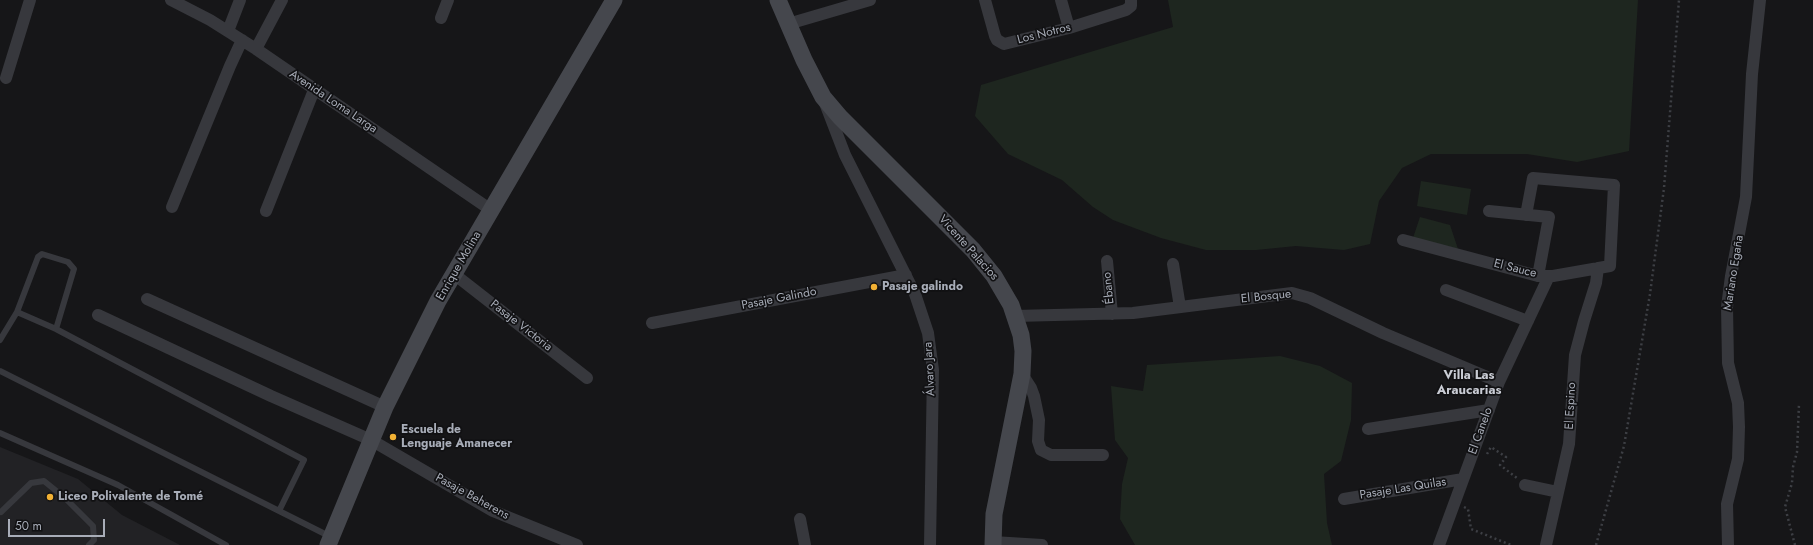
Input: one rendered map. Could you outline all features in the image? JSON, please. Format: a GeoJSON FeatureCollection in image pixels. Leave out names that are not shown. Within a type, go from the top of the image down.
{"type":"FeatureCollection","features":[{"type":"Feature","properties":{"kind":"main road","name":"Enrique Molina"},"geometry":{"type":"LineString","coordinates":[[329,541],[385,407],[438,301],[614,0]]}},
{"type":"Feature","properties":{"kind":"main road","name":"Vicente Palacios"},"geometry":{"type":"LineString","coordinates":[[778,0],[811,76],[823,97],[840,117],[941,217],[983,261],[1004,291],[1015,316],[1021,336],[1023,351],[1022,374],[994,514],[993,544]]}},
{"type":"Feature","properties":{"kind":"street"},"geometry":{"type":"LineString","coordinates":[[6,78],[30,0]]}},
{"type":"Feature","properties":{"kind":"street","name":"Avenida Loma Larga"},"geometry":{"type":"LineString","coordinates":[[171,0],[228,31],[256,49],[491,210]]}},
{"type":"Feature","properties":{"kind":"street"},"geometry":{"type":"LineString","coordinates":[[228,31],[240,0]]}},
{"type":"Feature","properties":{"kind":"street"},"geometry":{"type":"LineString","coordinates":[[256,49],[282,0]]}},
{"type":"Feature","properties":{"kind":"street"},"geometry":{"type":"LineString","coordinates":[[441,18],[448,0]]}},
{"type":"Feature","properties":{"kind":"street"},"geometry":{"type":"LineString","coordinates":[[788,24],[870,0]]}},
{"type":"Feature","properties":{"kind":"street","name":"Los Notros"},"geometry":{"type":"LineString","coordinates":[[985,0],[995,36],[997,40],[1004,44],[1069,28],[1126,10],[1131,3]]}},
{"type":"Feature","properties":{"kind":"street"},"geometry":{"type":"LineString","coordinates":[[1061,0],[1069,28]]}},
{"type":"Feature","properties":{"kind":"street","name":"Mariano Egaña"},"geometry":{"type":"LineString","coordinates":[[1728,545],[1727,504],[1738,460],[1739,427],[1738,403],[1728,363],[1727,307],[1731,276],[1746,197],[1752,74],[1760,0]]}},
{"type":"Feature","properties":{"kind":"street"},"geometry":{"type":"LineString","coordinates":[[172,207],[227,72],[242,40]]}},
{"type":"Feature","properties":{"kind":"street"},"geometry":{"type":"LineString","coordinates":[[266,210],[314,90]]}},
{"type":"Feature","properties":{"kind":"street","name":"Álvaro Jara"},"geometry":{"type":"LineString","coordinates":[[823,97],[845,155],[906,275],[922,313],[932,352],[930,545]]}},
{"type":"Feature","properties":{"kind":"street","name":"El Sauce"},"geometry":{"type":"LineString","coordinates":[[1403,240],[1543,276],[1610,266],[1614,185],[1533,178],[1526,215]]}},
{"type":"Feature","properties":{"kind":"street"},"geometry":{"type":"LineString","coordinates":[[1489,211],[1526,215]]}},
{"type":"Feature","properties":{"kind":"street","name":"El Canelo"},"geometry":{"type":"LineString","coordinates":[[1439,545],[1499,382],[1528,321],[1543,276],[1549,217],[1526,215]]}},
{"type":"Feature","properties":{"kind":"street","name":"Ébano"},"geometry":{"type":"LineString","coordinates":[[1106,261],[1112,314]]}},
{"type":"Feature","properties":{"kind":"street"},"geometry":{"type":"LineString","coordinates":[[1173,264],[1180,307]]}},
{"type":"Feature","properties":{"kind":"street","name":"El Espino"},"geometry":{"type":"LineString","coordinates":[[1546,545],[1570,437],[1575,355],[1596,283],[1598,268]]}},
{"type":"Feature","properties":{"kind":"street","name":"Pasaje Victoria"},"geometry":{"type":"LineString","coordinates":[[454,274],[587,378]]}},
{"type":"Feature","properties":{"kind":"street","name":"Pasaje Galindo"},"geometry":{"type":"LineString","coordinates":[[652,323],[906,275]]}},
{"type":"Feature","properties":{"kind":"street"},"geometry":{"type":"LineString","coordinates":[[1446,290],[1528,321]]}},
{"type":"Feature","properties":{"kind":"street","name":"El Bosque"},"geometry":{"type":"LineString","coordinates":[[1015,316],[1112,314],[1180,307],[1284,293],[1301,295],[1383,333],[1499,382]]}},
{"type":"Feature","properties":{"kind":"street"},"geometry":{"type":"LineString","coordinates":[[147,299],[385,407]]}},
{"type":"Feature","properties":{"kind":"street","name":"Pasaje Beherens"},"geometry":{"type":"LineString","coordinates":[[98,315],[270,396],[371,440],[493,511],[577,545]]}},
{"type":"Feature","properties":{"kind":"street"},"geometry":{"type":"LineString","coordinates":[[1022,374],[1034,396],[1039,420],[1038,441],[1041,450],[1052,455],[1104,455]]}},
{"type":"Feature","properties":{"kind":"street"},"geometry":{"type":"LineString","coordinates":[[1368,429],[1489,410]]}},
{"type":"Feature","properties":{"kind":"street","name":"Pasaje Las Quilas"},"geometry":{"type":"LineString","coordinates":[[1344,499],[1463,479]]}},
{"type":"Feature","properties":{"kind":"street"},"geometry":{"type":"LineString","coordinates":[[1525,485],[1558,492]]}},
{"type":"Feature","properties":{"kind":"street"},"geometry":{"type":"LineString","coordinates":[[800,519],[805,545]]}},
{"type":"Feature","properties":{"kind":"street"},"geometry":{"type":"LineString","coordinates":[[993,544],[1042,545]]}},
{"type":"Feature","properties":{"kind":"lane"},"geometry":{"type":"LineString","coordinates":[[0,340],[17,312],[38,257],[42,254],[68,262],[74,269],[56,329]]}},
{"type":"Feature","properties":{"kind":"lane"},"geometry":{"type":"LineString","coordinates":[[17,312],[56,329],[304,460],[279,511]]}},
{"type":"Feature","properties":{"kind":"lane"},"geometry":{"type":"LineString","coordinates":[[0,371],[279,511],[329,541]]}},
{"type":"Feature","properties":{"kind":"lane"},"geometry":{"type":"LineString","coordinates":[[0,433],[118,485],[226,545]]}},
{"type":"Feature","properties":{"kind":"lane"},"geometry":{"type":"LineString","coordinates":[[1,512],[30,483],[44,481],[66,498],[93,526],[94,540],[89,545]]}},
{"type":"Feature","properties":{"kind":"path"},"geometry":{"type":"LineString","coordinates":[[1596,545],[1624,446],[1650,294],[1664,188],[1679,0]]}},
{"type":"Feature","properties":{"kind":"path"},"geometry":{"type":"LineString","coordinates":[[1794,545],[1785,507],[1792,483],[1793,467],[1797,452],[1799,404]]}},
{"type":"Feature","properties":{"kind":"path"},"geometry":{"type":"LineString","coordinates":[[1474,453],[1485,458],[1491,447],[1506,456],[1500,466],[1525,485]]}},
{"type":"Feature","properties":{"kind":"path"},"geometry":{"type":"LineString","coordinates":[[1450,514],[1459,517],[1464,507],[1468,509],[1471,529],[1512,545]]}},
{"type":"Feature","properties":{"kind":"shaded area"},"geometry":{"type":"Polygon","coordinates":[[[1168,0],[1638,0],[1629,151],[1577,162],[1527,154],[1431,154],[1402,168],[1379,201],[1370,244],[1344,250],[1296,246],[1256,250],[1206,250],[1161,238],[1113,220],[1093,207],[1062,180],[1008,154],[975,116],[981,85],[1173,27],[1168,0]]]}},
{"type":"Feature","properties":{"kind":"shaded area"},"geometry":{"type":"Polygon","coordinates":[[[1421,181],[1471,189],[1467,215],[1417,206],[1421,181]]]}},
{"type":"Feature","properties":{"kind":"shaded area"},"geometry":{"type":"Polygon","coordinates":[[[1420,217],[1450,225],[1458,249],[1413,238],[1420,217]]]}},
{"type":"Feature","properties":{"kind":"shaded area"},"geometry":{"type":"Polygon","coordinates":[[[1280,356],[1320,366],[1352,383],[1351,420],[1341,461],[1324,474],[1327,523],[1332,545],[1135,545],[1120,519],[1122,484],[1128,458],[1115,440],[1111,386],[1143,391],[1147,365],[1280,356]]]}},
{"type":"Feature","properties":{"kind":"shaded area","name":"Liceo Polivalente de Tomé"},"geometry":{"type":"Polygon","coordinates":[[[0,447],[78,479],[122,515],[180,545],[0,545],[0,447]]]}},
{"type":"Feature","properties":{"kind":"place","name":"Pasaje galindo"},"geometry":{"type":"Point","coordinates":[874,287]}},
{"type":"Feature","properties":{"kind":"place","name":"Escuela de Lenguaje Amanecer"},"geometry":{"type":"Point","coordinates":[393,437]}},
{"type":"Feature","properties":{"kind":"place","name":"Liceo Polivalente de Tomé"},"geometry":{"type":"Point","coordinates":[50,497]}},
{"type":"Feature","properties":{"kind":"district","name":"Villa Las Araucarias"},"geometry":{"type":"Point","coordinates":[1469,384]}}]}
